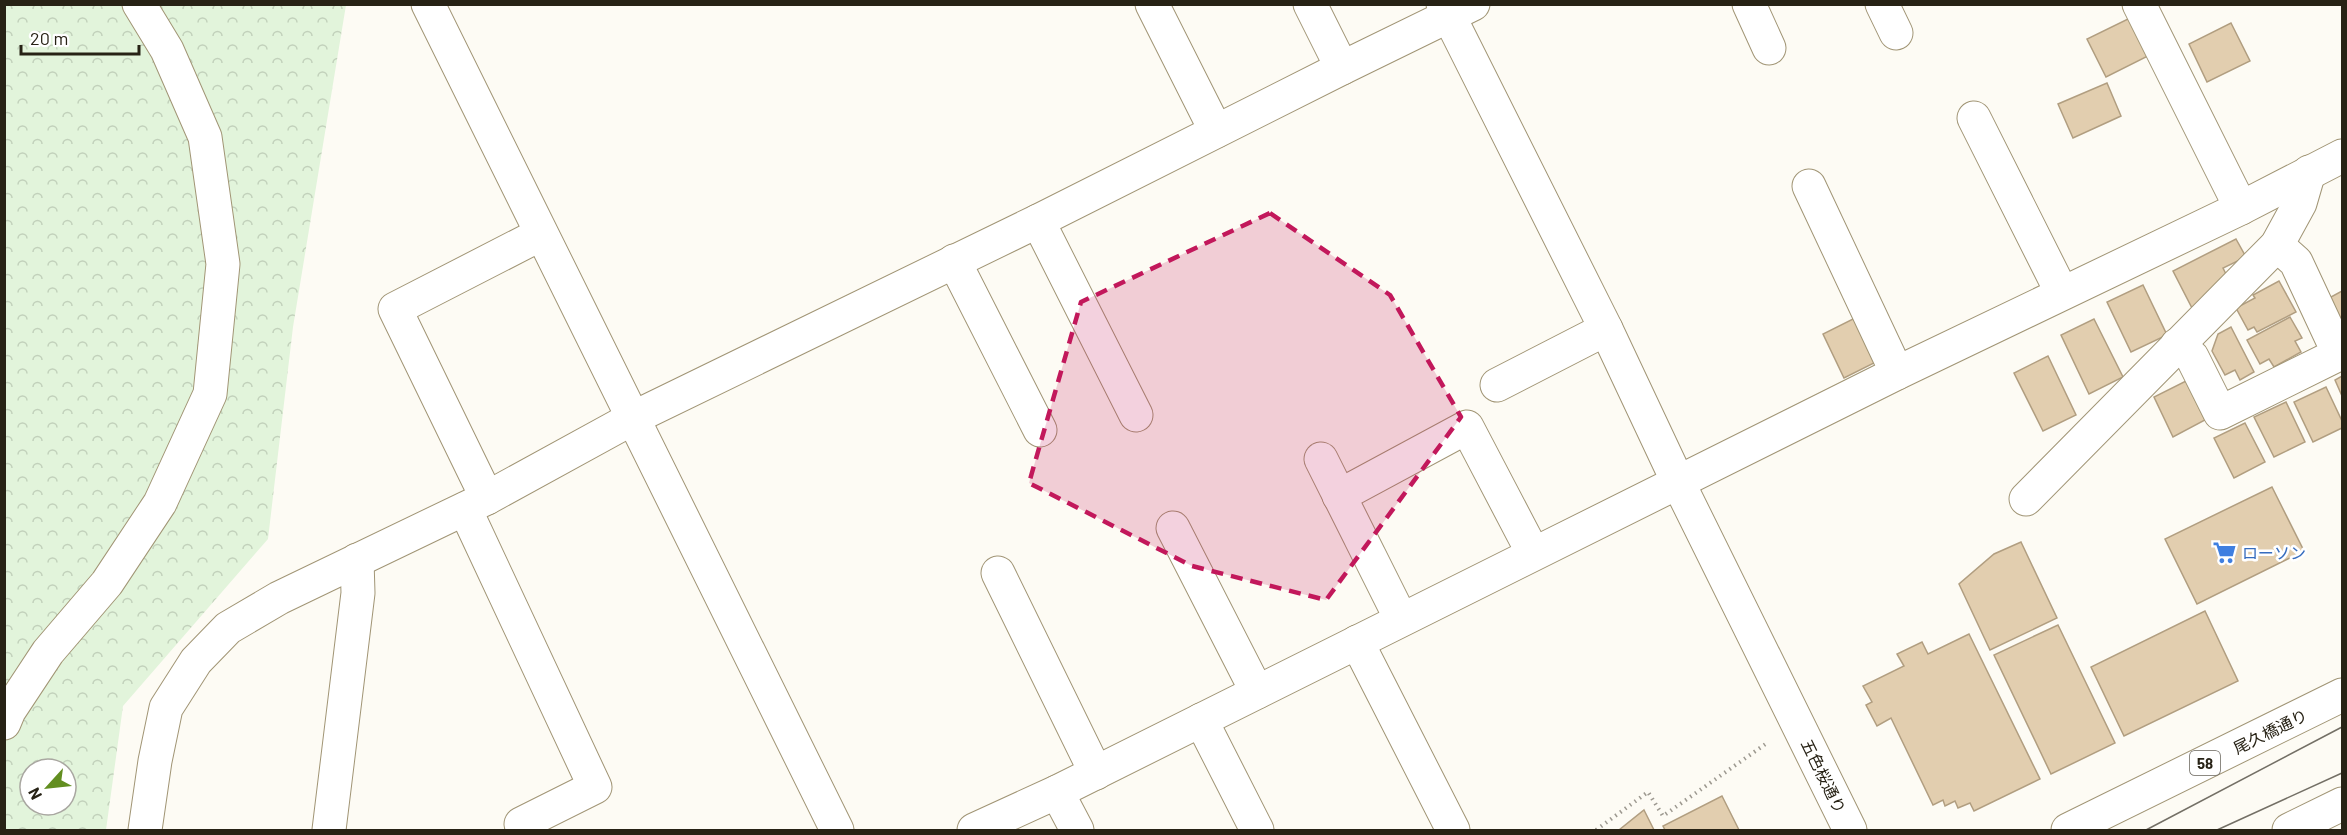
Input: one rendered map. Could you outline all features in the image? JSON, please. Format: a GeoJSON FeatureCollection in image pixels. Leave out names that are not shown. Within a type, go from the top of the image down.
{"type":"FeatureCollection","features":[{"type":"Feature","properties":{"kind":"street"},"geometry":{"type":"LineString","coordinates":[[4,723],[9,711],[48,652],[107,583],[160,503],[210,394],[223,264],[205,137],[167,50],[139,4]]}},
{"type":"Feature","properties":{"kind":"street"},"geometry":{"type":"LineString","coordinates":[[428,4],[837,831]]}},
{"type":"Feature","properties":{"kind":"street"},"geometry":{"type":"LineString","coordinates":[[1152,4],[1216,131]]}},
{"type":"Feature","properties":{"kind":"street"},"geometry":{"type":"LineString","coordinates":[[1310,4],[1342,68]]}},
{"type":"Feature","properties":{"kind":"street"},"geometry":{"type":"LineString","coordinates":[[1749,4],[1769,48]]}},
{"type":"Feature","properties":{"kind":"street"},"geometry":{"type":"LineString","coordinates":[[2139,4],[2241,208]]}},
{"type":"Feature","properties":{"kind":"street"},"geometry":{"type":"LineString","coordinates":[[145,831],[154,761],[166,708],[196,661],[228,628],[279,598],[476,504],[633,418],[1038,221],[1342,68],[1455,8]]}},
{"type":"Feature","properties":{"kind":"street","name":"五色桜通り"},"geometry":{"type":"LineString","coordinates":[[1455,8],[1678,482],[1850,831]]}},
{"type":"Feature","properties":{"kind":"street"},"geometry":{"type":"LineString","coordinates":[[1974,118],[2062,293]]}},
{"type":"Feature","properties":{"kind":"street"},"geometry":{"type":"LineString","coordinates":[[975,831],[1897,373],[2241,208],[2343,156]]}},
{"type":"Feature","properties":{"kind":"street"},"geometry":{"type":"LineString","coordinates":[[2026,499],[2277,244],[2300,203],[2309,172]]}},
{"type":"Feature","properties":{"kind":"street"},"geometry":{"type":"LineString","coordinates":[[1809,186],[1897,373]]}},
{"type":"Feature","properties":{"kind":"street"},"geometry":{"type":"LineString","coordinates":[[1038,221],[1136,415]]}},
{"type":"Feature","properties":{"kind":"street"},"geometry":{"type":"LineString","coordinates":[[524,831],[521,824],[595,787],[395,309],[541,234]]}},
{"type":"Feature","properties":{"kind":"street"},"geometry":{"type":"LineString","coordinates":[[2177,345],[2192,357],[2220,413],[2339,354],[2296,262],[2277,244]]}},
{"type":"Feature","properties":{"kind":"street"},"geometry":{"type":"LineString","coordinates":[[954,261],[1040,430]]}},
{"type":"Feature","properties":{"kind":"street"},"geometry":{"type":"LineString","coordinates":[[1497,385],[1606,329]]}},
{"type":"Feature","properties":{"kind":"street"},"geometry":{"type":"LineString","coordinates":[[1339,496],[1467,427],[1533,553]]}},
{"type":"Feature","properties":{"kind":"street"},"geometry":{"type":"LineString","coordinates":[[1321,459],[1401,619]]}},
{"type":"Feature","properties":{"kind":"street"},"geometry":{"type":"LineString","coordinates":[[1173,528],[1257,692]]}},
{"type":"Feature","properties":{"kind":"street"},"geometry":{"type":"LineString","coordinates":[[329,831],[358,593],[357,560]]}},
{"type":"Feature","properties":{"kind":"street"},"geometry":{"type":"LineString","coordinates":[[998,573],[1095,773]]}},
{"type":"Feature","properties":{"kind":"street"},"geometry":{"type":"LineString","coordinates":[[1358,642],[1453,831]]}},
{"type":"Feature","properties":{"kind":"street","name":"尾久橋通り"},"geometry":{"type":"LineString","coordinates":[[2068,831],[2343,695]]}},
{"type":"Feature","properties":{"kind":"street"},"geometry":{"type":"LineString","coordinates":[[1201,720],[1257,831]]}},
{"type":"Feature","properties":{"kind":"street"},"geometry":{"type":"LineString","coordinates":[[1057,792],[1077,831]]}},
{"type":"Feature","properties":{"kind":"street"},"geometry":{"type":"LineString","coordinates":[[2289,831],[2343,804]]}},
{"type":"Feature","properties":{"kind":"path"},"geometry":{"type":"LineString","coordinates":[[1596,831],[1648,792],[1663,816],[1797,722]]}},
{"type":"Feature","properties":{"kind":"highlighted area"},"geometry":{"type":"Polygon","coordinates":[[[1270,213],[1390,295],[1461,417],[1326,600],[1192,566],[1029,483],[1081,302],[1270,213]]]}},
{"type":"Feature","properties":{"kind":"green space"},"geometry":{"type":"Polygon","coordinates":[[[5,5],[346,5],[293,327],[268,539],[123,706],[106,830],[5,830],[5,5]]]}},
{"type":"Feature","properties":{"kind":"building"},"geometry":{"type":"Polygon","coordinates":[[[2130,18],[2148,56],[2106,77],[2087,39],[2130,18]]]}},
{"type":"Feature","properties":{"kind":"building"},"geometry":{"type":"Polygon","coordinates":[[[2231,23],[2250,61],[2207,82],[2189,44],[2231,23]]]}},
{"type":"Feature","properties":{"kind":"building"},"geometry":{"type":"Polygon","coordinates":[[[2107,83],[2121,116],[2073,138],[2058,104],[2107,83]]]}},
{"type":"Feature","properties":{"kind":"building"},"geometry":{"type":"Polygon","coordinates":[[[2236,239],[2246,257],[2223,268],[2226,274],[2193,310],[2173,271],[2236,239]]]}},
{"type":"Feature","properties":{"kind":"building"},"geometry":{"type":"Polygon","coordinates":[[[2279,281],[2296,312],[2257,332],[2254,327],[2248,330],[2236,308],[2255,298],[2253,295],[2279,281]]]}},
{"type":"Feature","properties":{"kind":"building"},"geometry":{"type":"Polygon","coordinates":[[[2143,285],[2167,335],[2131,352],[2107,302],[2143,285]]]}},
{"type":"Feature","properties":{"kind":"building"},"geometry":{"type":"Polygon","coordinates":[[[2342,291],[2342,324],[2329,298],[2342,291]]]}},
{"type":"Feature","properties":{"kind":"building"},"geometry":{"type":"Polygon","coordinates":[[[1859,316],[1880,360],[1844,378],[1823,334],[1859,316]]]}},
{"type":"Feature","properties":{"kind":"building"},"geometry":{"type":"Polygon","coordinates":[[[2290,317],[2302,338],[2295,341],[2301,352],[2274,367],[2269,359],[2260,364],[2247,340],[2290,317]]]}},
{"type":"Feature","properties":{"kind":"building"},"geometry":{"type":"Polygon","coordinates":[[[2094,319],[2123,377],[2089,394],[2061,335],[2094,319]]]}},
{"type":"Feature","properties":{"kind":"building"},"geometry":{"type":"Polygon","coordinates":[[[2231,327],[2254,372],[2240,380],[2235,370],[2225,375],[2212,351],[2218,334],[2231,327]]]}},
{"type":"Feature","properties":{"kind":"building"},"geometry":{"type":"Polygon","coordinates":[[[2048,356],[2076,415],[2043,431],[2014,373],[2048,356]]]}},
{"type":"Feature","properties":{"kind":"building"},"geometry":{"type":"Polygon","coordinates":[[[2342,376],[2342,396],[2335,380],[2342,376]]]}},
{"type":"Feature","properties":{"kind":"building"},"geometry":{"type":"Polygon","coordinates":[[[2186,381],[2205,420],[2173,437],[2154,397],[2186,381]]]}},
{"type":"Feature","properties":{"kind":"building"},"geometry":{"type":"Polygon","coordinates":[[[2326,387],[2342,421],[2342,428],[2313,442],[2294,402],[2326,387]]]}},
{"type":"Feature","properties":{"kind":"building"},"geometry":{"type":"Polygon","coordinates":[[[2286,402],[2305,442],[2274,457],[2254,417],[2286,402]]]}},
{"type":"Feature","properties":{"kind":"building"},"geometry":{"type":"Polygon","coordinates":[[[2245,423],[2265,462],[2234,478],[2214,438],[2245,423]]]}},
{"type":"Feature","properties":{"kind":"building"},"geometry":{"type":"Polygon","coordinates":[[[2272,487],[2304,551],[2197,604],[2165,539],[2272,487]]]}},
{"type":"Feature","properties":{"kind":"building"},"geometry":{"type":"Polygon","coordinates":[[[2021,542],[2057,618],[1990,650],[1959,584],[1994,554],[2021,542]]]}},
{"type":"Feature","properties":{"kind":"building"},"geometry":{"type":"Polygon","coordinates":[[[2205,611],[2238,681],[2124,736],[2091,667],[2205,611]]]}},
{"type":"Feature","properties":{"kind":"building"},"geometry":{"type":"Polygon","coordinates":[[[2058,625],[2115,743],[2051,774],[1994,655],[2058,625]]]}},
{"type":"Feature","properties":{"kind":"building"},"geometry":{"type":"Polygon","coordinates":[[[1969,634],[2040,779],[1974,811],[1970,803],[1958,808],[1955,801],[1945,806],[1943,800],[1933,805],[1891,718],[1877,726],[1866,705],[1872,702],[1863,686],[1904,666],[1897,654],[1922,642],[1928,654],[1969,634]]]}},
{"type":"Feature","properties":{"kind":"building"},"geometry":{"type":"Polygon","coordinates":[[[1722,796],[1739,830],[1665,830],[1663,826],[1722,796]]]}},
{"type":"Feature","properties":{"kind":"building"},"geometry":{"type":"Polygon","coordinates":[[[1644,810],[1654,830],[1619,830],[1644,810]]]}},
{"type":"Feature","properties":{"kind":"tram line"},"geometry":{"type":"LineString","coordinates":[[2146,830],[2342,727]]}},
{"type":"Feature","properties":{"kind":"tram line"},"geometry":{"type":"LineString","coordinates":[[2217,830],[2342,773]]}},
{"type":"Feature","properties":{"kind":"place","name":"ローソン"},"geometry":{"type":"Point","coordinates":[2224,552]}}]}
